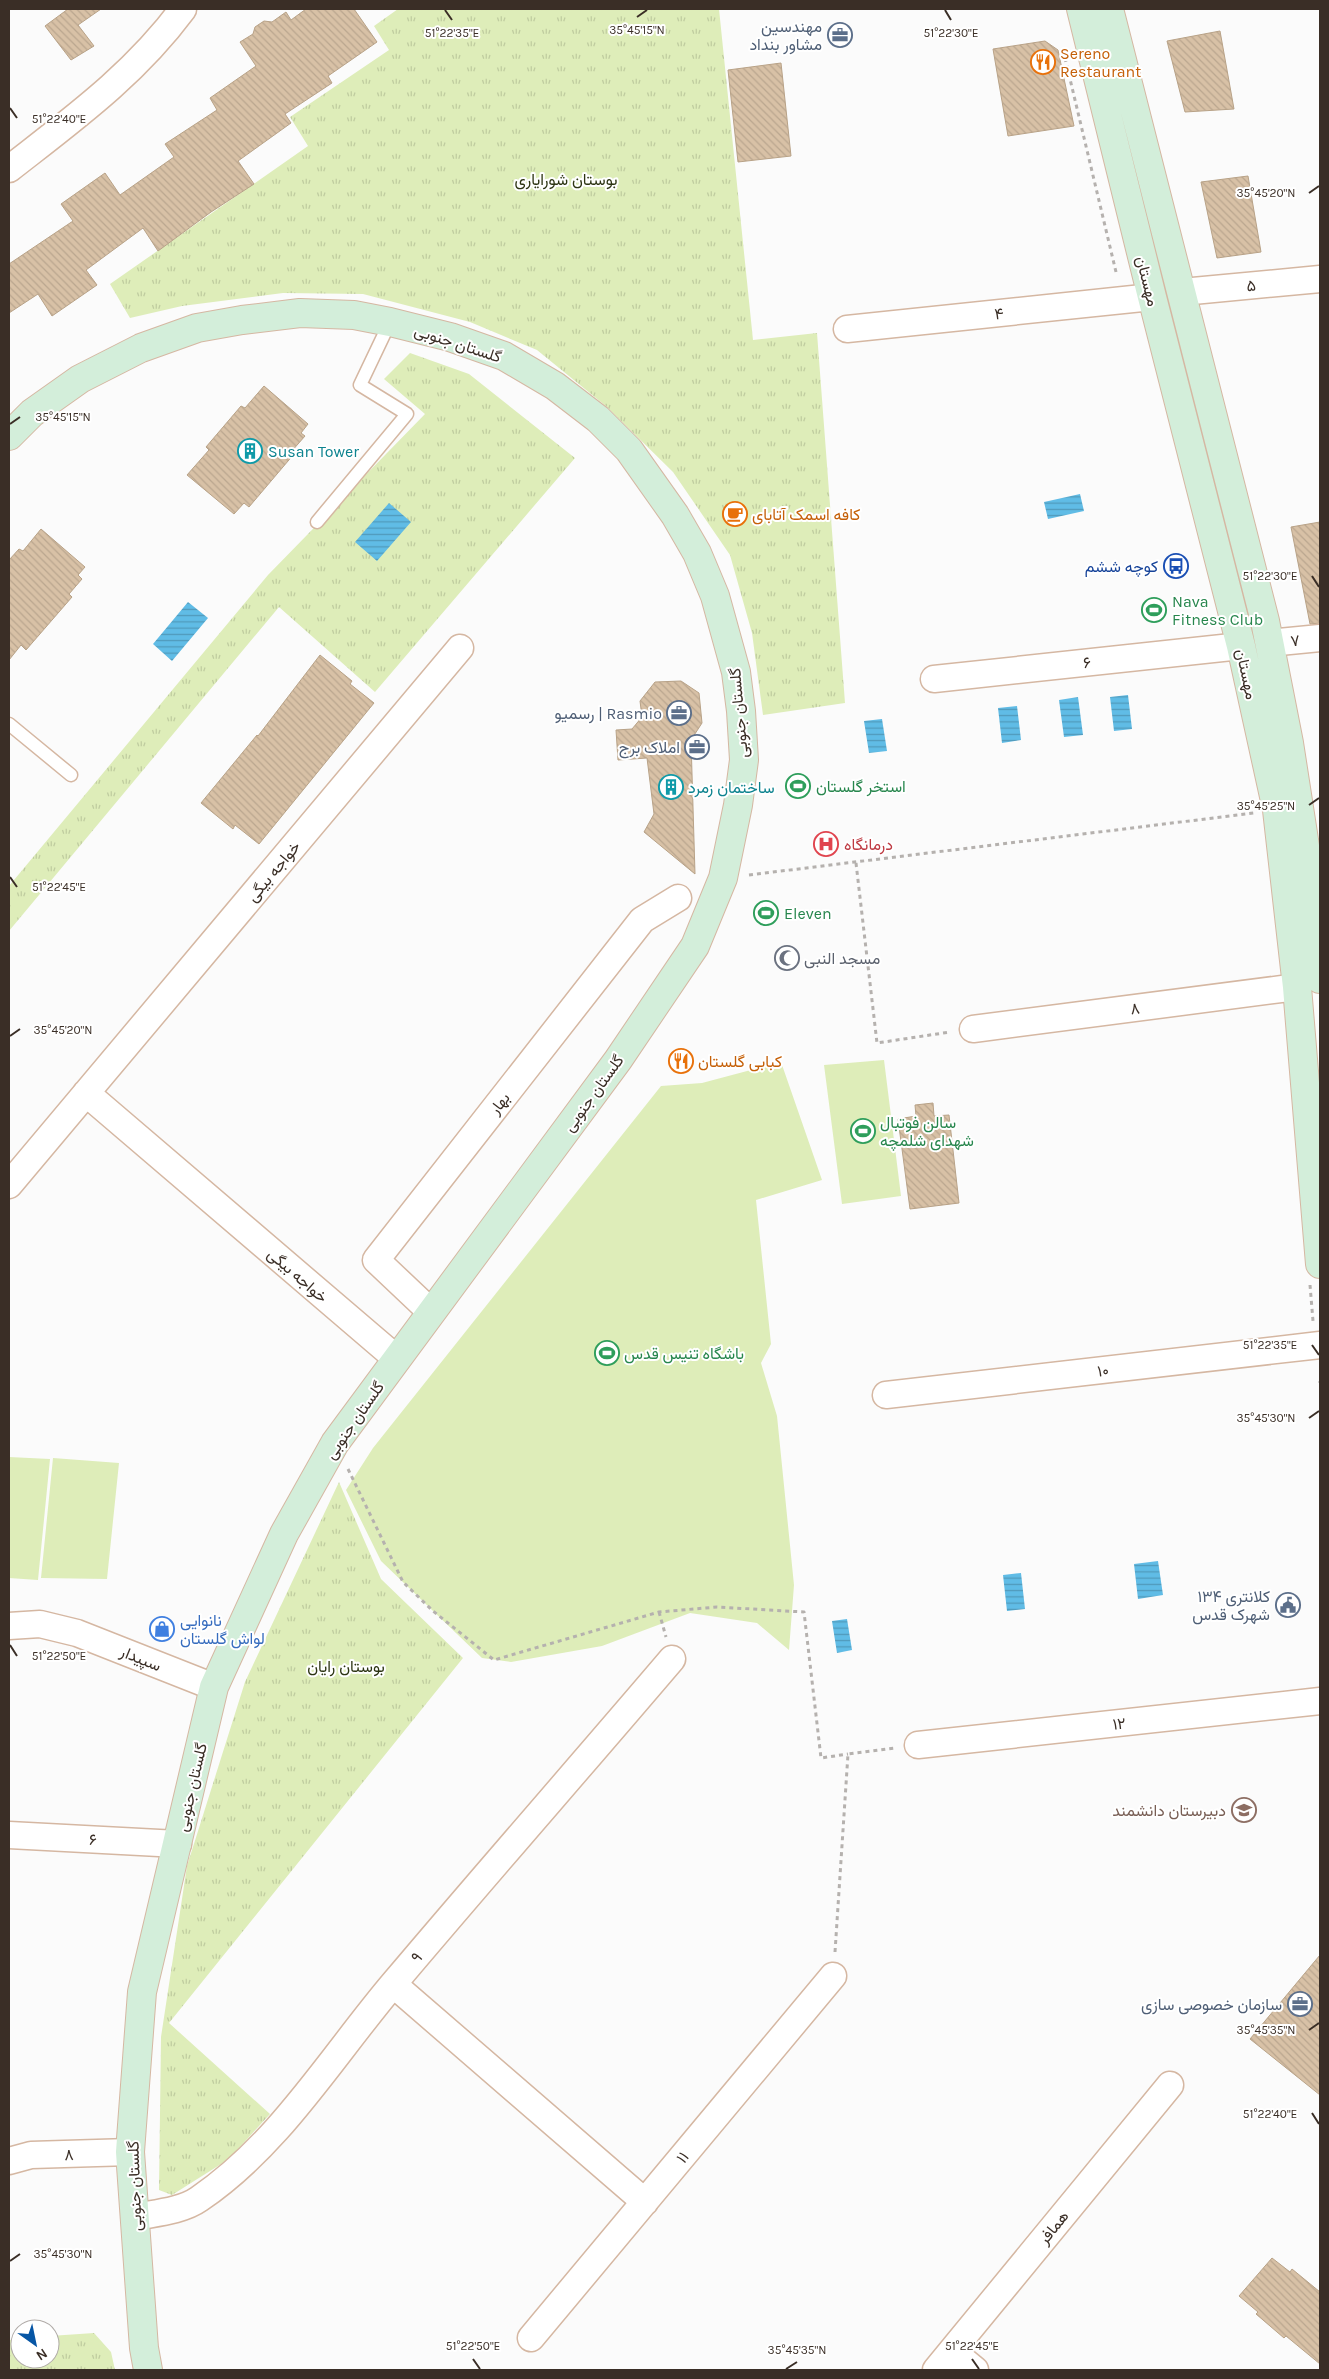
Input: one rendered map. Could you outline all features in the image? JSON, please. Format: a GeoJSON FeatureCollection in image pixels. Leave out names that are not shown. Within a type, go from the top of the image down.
{"type":"FeatureCollection","features":[{"type":"Feature","properties":{"kind":"street"},"geometry":{"type":"LineString","coordinates":[[9,168],[90,106],[120,80],[159,40],[183,9]]}},
{"type":"Feature","properties":{"kind":"street","name":"مهستان"},"geometry":{"type":"LineString","coordinates":[[1081,9],[1241,646],[1277,810],[1312,985],[1320,1264]]}},
{"type":"Feature","properties":{"kind":"street"},"geometry":{"type":"LineString","coordinates":[[1109,9],[1182,292],[1269,643],[1289,743],[1313,898],[1312,985]]}},
{"type":"Feature","properties":{"kind":"street","name":"۵"},"geometry":{"type":"LineString","coordinates":[[1182,292],[1320,278]]}},
{"type":"Feature","properties":{"kind":"street"},"geometry":{"type":"LineString","coordinates":[[1152,297],[1182,292]]}},
{"type":"Feature","properties":{"kind":"street","name":"۴"},"geometry":{"type":"LineString","coordinates":[[847,328],[1152,297]]}},
{"type":"Feature","properties":{"kind":"street","name":"گلستان جنوبی"},"geometry":{"type":"LineString","coordinates":[[9,436],[32,414],[80,379],[141,348],[197,328],[242,320],[300,313],[354,315],[450,337],[504,356],[555,386],[598,419],[629,450],[675,515],[697,553],[716,596],[736,672],[744,760],[738,805],[723,878],[695,946],[618,1060],[335,1443],[284,1534],[214,1687],[142,1992],[130,2152],[144,2348],[148,2370]]}},
{"type":"Feature","properties":{"kind":"street","name":"۷"},"geometry":{"type":"LineString","coordinates":[[1269,643],[1320,638]]}},
{"type":"Feature","properties":{"kind":"street"},"geometry":{"type":"LineString","coordinates":[[1241,646],[1269,643]]}},
{"type":"Feature","properties":{"kind":"street","name":"۶"},"geometry":{"type":"LineString","coordinates":[[934,679],[1241,646]]}},
{"type":"Feature","properties":{"kind":"street","name":"خواجه بیگی"},"geometry":{"type":"LineString","coordinates":[[9,1185],[460,648]]}},
{"type":"Feature","properties":{"kind":"street","name":"بهار"},"geometry":{"type":"LineString","coordinates":[[431,1312],[376,1260],[642,920],[678,898]]}},
{"type":"Feature","properties":{"kind":"street","name":"۸"},"geometry":{"type":"LineString","coordinates":[[973,1029],[1312,985]]}},
{"type":"Feature","properties":{"kind":"street","name":"خواجه بیگی"},"geometry":{"type":"LineString","coordinates":[[86,1093],[397,1359]]}},
{"type":"Feature","properties":{"kind":"street","name":"۱۰"},"geometry":{"type":"LineString","coordinates":[[886,1395],[1320,1345]]}},
{"type":"Feature","properties":{"kind":"street","name":"سپیدار"},"geometry":{"type":"LineString","coordinates":[[9,1626],[40,1624],[77,1633],[214,1687]]}},
{"type":"Feature","properties":{"kind":"street","name":"۹"},"geometry":{"type":"LineString","coordinates":[[135,2217],[167,2211],[197,2200],[228,2177],[266,2143],[393,1984],[672,1659]]}},
{"type":"Feature","properties":{"kind":"street","name":"۱۲"},"geometry":{"type":"LineString","coordinates":[[918,1745],[1320,1701]]}},
{"type":"Feature","properties":{"kind":"street","name":"۶"},"geometry":{"type":"LineString","coordinates":[[9,1834],[178,1844]]}},
{"type":"Feature","properties":{"kind":"street","name":"۱۱"},"geometry":{"type":"LineString","coordinates":[[531,2338],[833,1976]]}},
{"type":"Feature","properties":{"kind":"street"},"geometry":{"type":"LineString","coordinates":[[393,1984],[645,2202]]}},
{"type":"Feature","properties":{"kind":"street","name":"همافر"},"geometry":{"type":"LineString","coordinates":[[944,2361],[1170,2085]]}},
{"type":"Feature","properties":{"kind":"street","name":"۸"},"geometry":{"type":"LineString","coordinates":[[9,2161],[31,2155],[130,2152]]}},
{"type":"Feature","properties":{"kind":"street"},"geometry":{"type":"LineString","coordinates":[[944,2361],[975,2370]]}},
{"type":"Feature","properties":{"kind":"lane"},"geometry":{"type":"LineString","coordinates":[[317,522],[407,414],[360,386],[390,322]]}},
{"type":"Feature","properties":{"kind":"lane"},"geometry":{"type":"LineString","coordinates":[[9,724],[71,775]]}},
{"type":"Feature","properties":{"kind":"path","name":"مهستان"},"geometry":{"type":"LineString","coordinates":[[1065,56],[1116,272]]}},
{"type":"Feature","properties":{"kind":"path"},"geometry":{"type":"LineString","coordinates":[[723,878],[1277,810]]}},
{"type":"Feature","properties":{"kind":"path"},"geometry":{"type":"LineString","coordinates":[[856,863],[877,1043],[973,1029]]}},
{"type":"Feature","properties":{"kind":"path"},"geometry":{"type":"LineString","coordinates":[[335,1443],[403,1582],[433,1610],[494,1660],[659,1612],[717,1607],[804,1612],[822,1758],[918,1745]]}},
{"type":"Feature","properties":{"kind":"path"},"geometry":{"type":"LineString","coordinates":[[833,1976],[848,1754]]}},
{"type":"Feature","properties":{"kind":"green space","name":"بوستان شورایاری"},"geometry":{"type":"Polygon","coordinates":[[[398,9],[719,9],[753,340],[817,333],[845,703],[763,715],[752,633],[730,555],[673,472],[607,407],[537,350],[470,322],[363,294],[283,293],[182,306],[130,318],[110,284],[308,146],[290,117],[389,50],[374,26],[398,9]]]}},
{"type":"Feature","properties":{"kind":"green space"},"geometry":{"type":"Polygon","coordinates":[[[410,353],[469,374],[575,458],[375,692],[279,607],[9,931],[9,886],[268,575],[425,414],[384,379],[410,353]]]}},
{"type":"Feature","properties":{"kind":"green space","name":"سالن فوتبال شهدای شلمچه"},"geometry":{"type":"Polygon","coordinates":[[[884,1060],[901,1196],[842,1204],[824,1065],[884,1060]]]}},
{"type":"Feature","properties":{"kind":"green space","name":"باشگاه تنیس قدس"},"geometry":{"type":"Polygon","coordinates":[[[781,1062],[822,1180],[756,1200],[771,1344],[761,1363],[777,1416],[794,1585],[789,1650],[757,1623],[690,1613],[602,1646],[511,1662],[482,1658],[381,1561],[346,1490],[373,1448],[661,1086],[702,1083],[781,1062]]]}},
{"type":"Feature","properties":{"kind":"green space"},"geometry":{"type":"Polygon","coordinates":[[[9,1457],[50,1459],[38,1580],[9,1578],[9,1457]]]}},
{"type":"Feature","properties":{"kind":"green space"},"geometry":{"type":"Polygon","coordinates":[[[53,1458],[119,1463],[107,1579],[41,1578],[53,1458]]]}},
{"type":"Feature","properties":{"kind":"green space","name":"بوستان رایان"},"geometry":{"type":"Polygon","coordinates":[[[339,1482],[381,1579],[463,1658],[169,2023],[270,2114],[229,2159],[172,2195],[159,2190],[161,2037],[187,1866],[245,1682],[339,1482]]]}},
{"type":"Feature","properties":{"kind":"green space"},"geometry":{"type":"Polygon","coordinates":[[[94,2333],[111,2352],[115,2370],[9,2370],[10,2340],[10,2369],[60,2369],[60,2335],[94,2333]]]}},
{"type":"Feature","properties":{"kind":"water"},"geometry":{"type":"Polygon","coordinates":[[[1080,494],[1084,511],[1048,519],[1044,502],[1080,494]]]}},
{"type":"Feature","properties":{"kind":"water"},"geometry":{"type":"Polygon","coordinates":[[[389,503],[411,522],[377,561],[355,542],[389,503]]]}},
{"type":"Feature","properties":{"kind":"water"},"geometry":{"type":"Polygon","coordinates":[[[188,602],[208,618],[172,661],[153,644],[188,602]]]}},
{"type":"Feature","properties":{"kind":"water"},"geometry":{"type":"Polygon","coordinates":[[[1128,695],[1132,729],[1114,731],[1110,697],[1128,695]]]}},
{"type":"Feature","properties":{"kind":"water"},"geometry":{"type":"Polygon","coordinates":[[[1078,697],[1083,735],[1064,737],[1059,700],[1078,697]]]}},
{"type":"Feature","properties":{"kind":"water"},"geometry":{"type":"Polygon","coordinates":[[[1017,706],[1021,740],[1002,743],[998,708],[1017,706]]]}},
{"type":"Feature","properties":{"kind":"water"},"geometry":{"type":"Polygon","coordinates":[[[882,719],[887,751],[869,753],[864,721],[882,719]]]}},
{"type":"Feature","properties":{"kind":"water"},"geometry":{"type":"Polygon","coordinates":[[[1158,1561],[1163,1595],[1138,1599],[1134,1564],[1158,1561]]]}},
{"type":"Feature","properties":{"kind":"water"},"geometry":{"type":"Polygon","coordinates":[[[1021,1573],[1025,1609],[1007,1611],[1003,1575],[1021,1573]]]}},
{"type":"Feature","properties":{"kind":"water"},"geometry":{"type":"Polygon","coordinates":[[[847,1619],[852,1650],[837,1653],[832,1621],[847,1619]]]}},
{"type":"Feature","properties":{"kind":"building"},"geometry":{"type":"Polygon","coordinates":[[[68,9],[101,9],[78,25],[94,46],[71,60],[45,26],[68,9]]]}},
{"type":"Feature","properties":{"kind":"building"},"geometry":{"type":"Polygon","coordinates":[[[306,9],[354,9],[377,42],[328,76],[332,83],[285,114],[291,123],[238,161],[254,184],[211,212],[158,251],[143,228],[86,270],[97,285],[52,316],[38,294],[9,313],[9,264],[73,221],[61,204],[105,173],[120,195],[174,157],[165,144],[217,110],[210,98],[256,66],[240,42],[253,34],[255,27],[264,21],[272,22],[286,12],[291,20],[306,9]]]}},
{"type":"Feature","properties":{"kind":"building"},"geometry":{"type":"Polygon","coordinates":[[[1220,31],[1234,109],[1185,112],[1167,41],[1220,31]]]}},
{"type":"Feature","properties":{"kind":"building"},"geometry":{"type":"Polygon","coordinates":[[[1045,41],[1058,50],[1074,126],[1008,136],[993,49],[1045,41]]]}},
{"type":"Feature","properties":{"kind":"building"},"geometry":{"type":"Polygon","coordinates":[[[781,63],[791,156],[738,162],[728,70],[781,63]]]}},
{"type":"Feature","properties":{"kind":"building"},"geometry":{"type":"Polygon","coordinates":[[[1248,176],[1261,252],[1217,258],[1201,182],[1248,176]]]}},
{"type":"Feature","properties":{"kind":"building","name":"Susan Tower"},"geometry":{"type":"Polygon","coordinates":[[[264,386],[308,424],[301,433],[305,436],[291,452],[294,454],[249,507],[244,503],[234,514],[187,475],[209,450],[206,447],[241,406],[245,408],[264,386]]]}},
{"type":"Feature","properties":{"kind":"building"},"geometry":{"type":"Polygon","coordinates":[[[1320,522],[1320,623],[1310,624],[1291,527],[1320,522]]]}},
{"type":"Feature","properties":{"kind":"building"},"geometry":{"type":"Polygon","coordinates":[[[41,529],[85,567],[78,575],[82,579],[69,594],[72,597],[26,650],[21,645],[9,660],[9,560],[19,549],[23,551],[41,529]]]}},
{"type":"Feature","properties":{"kind":"building"},"geometry":{"type":"Polygon","coordinates":[[[320,655],[352,681],[350,684],[374,703],[259,844],[235,825],[233,829],[201,803],[258,736],[320,655]]]}},
{"type":"Feature","properties":{"kind":"building","name":"ساختمان زمرد"},"geometry":{"type":"Polygon","coordinates":[[[681,681],[699,693],[702,723],[691,740],[695,874],[644,832],[654,814],[647,758],[618,760],[616,730],[632,729],[642,717],[640,701],[655,682],[681,681]]]}},
{"type":"Feature","properties":{"kind":"building"},"geometry":{"type":"Polygon","coordinates":[[[933,1103],[934,1116],[949,1115],[959,1203],[910,1209],[898,1119],[916,1116],[915,1105],[933,1103]]]}},
{"type":"Feature","properties":{"kind":"building","name":"سازمان خصوصی سازی"},"geometry":{"type":"Polygon","coordinates":[[[1320,1955],[1320,2095],[1250,2039],[1320,1955]]]}},
{"type":"Feature","properties":{"kind":"building"},"geometry":{"type":"Polygon","coordinates":[[[1272,2258],[1290,2272],[1292,2269],[1320,2292],[1320,2364],[1286,2336],[1284,2338],[1256,2314],[1258,2312],[1239,2296],[1272,2258]]]}},
{"type":"Feature","properties":{"kind":"place","name":"مهندسین مشاور بنداد"},"geometry":{"type":"Point","coordinates":[840,35]}},
{"type":"Feature","properties":{"kind":"place","name":"Sereno Restaurant"},"geometry":{"type":"Point","coordinates":[1043,62]}},
{"type":"Feature","properties":{"kind":"place","name":"Susan Tower"},"geometry":{"type":"Point","coordinates":[250,451]}},
{"type":"Feature","properties":{"kind":"place","name":"کافه اسمک آتابای"},"geometry":{"type":"Point","coordinates":[735,514]}},
{"type":"Feature","properties":{"kind":"place","name":"کوچه ششم"},"geometry":{"type":"Point","coordinates":[1176,566]}},
{"type":"Feature","properties":{"kind":"place","name":"Nava Fitness Club"},"geometry":{"type":"Point","coordinates":[1154,610]}},
{"type":"Feature","properties":{"kind":"place","name":"رسمیو | Rasmio"},"geometry":{"type":"Point","coordinates":[679,713]}},
{"type":"Feature","properties":{"kind":"place","name":"املاک برج"},"geometry":{"type":"Point","coordinates":[697,747]}},
{"type":"Feature","properties":{"kind":"place","name":"استخر گلستان"},"geometry":{"type":"Point","coordinates":[798,786]}},
{"type":"Feature","properties":{"kind":"place","name":"ساختمان زمرد"},"geometry":{"type":"Point","coordinates":[671,787]}},
{"type":"Feature","properties":{"kind":"place","name":"درمانگاه"},"geometry":{"type":"Point","coordinates":[826,844]}},
{"type":"Feature","properties":{"kind":"place","name":"Eleven"},"geometry":{"type":"Point","coordinates":[766,913]}},
{"type":"Feature","properties":{"kind":"place","name":"مسجد النبی"},"geometry":{"type":"Point","coordinates":[787,958]}},
{"type":"Feature","properties":{"kind":"place","name":"کبابی گلستان"},"geometry":{"type":"Point","coordinates":[681,1061]}},
{"type":"Feature","properties":{"kind":"place","name":"سالن فوتبال شهدای شلمچه"},"geometry":{"type":"Point","coordinates":[863,1131]}},
{"type":"Feature","properties":{"kind":"place","name":"باشگاه تنیس قدس"},"geometry":{"type":"Point","coordinates":[607,1353]}},
{"type":"Feature","properties":{"kind":"place","name":"کلانتری ۱۳۴ شهرک قدس"},"geometry":{"type":"Point","coordinates":[1288,1605]}},
{"type":"Feature","properties":{"kind":"place","name":"نانوایی لواش گلستان"},"geometry":{"type":"Point","coordinates":[162,1629]}},
{"type":"Feature","properties":{"kind":"place","name":"دبیرستان دانشمند"},"geometry":{"type":"Point","coordinates":[1244,1810]}},
{"type":"Feature","properties":{"kind":"place","name":"سازمان خصوصی سازی"},"geometry":{"type":"Point","coordinates":[1300,2004]}}]}
